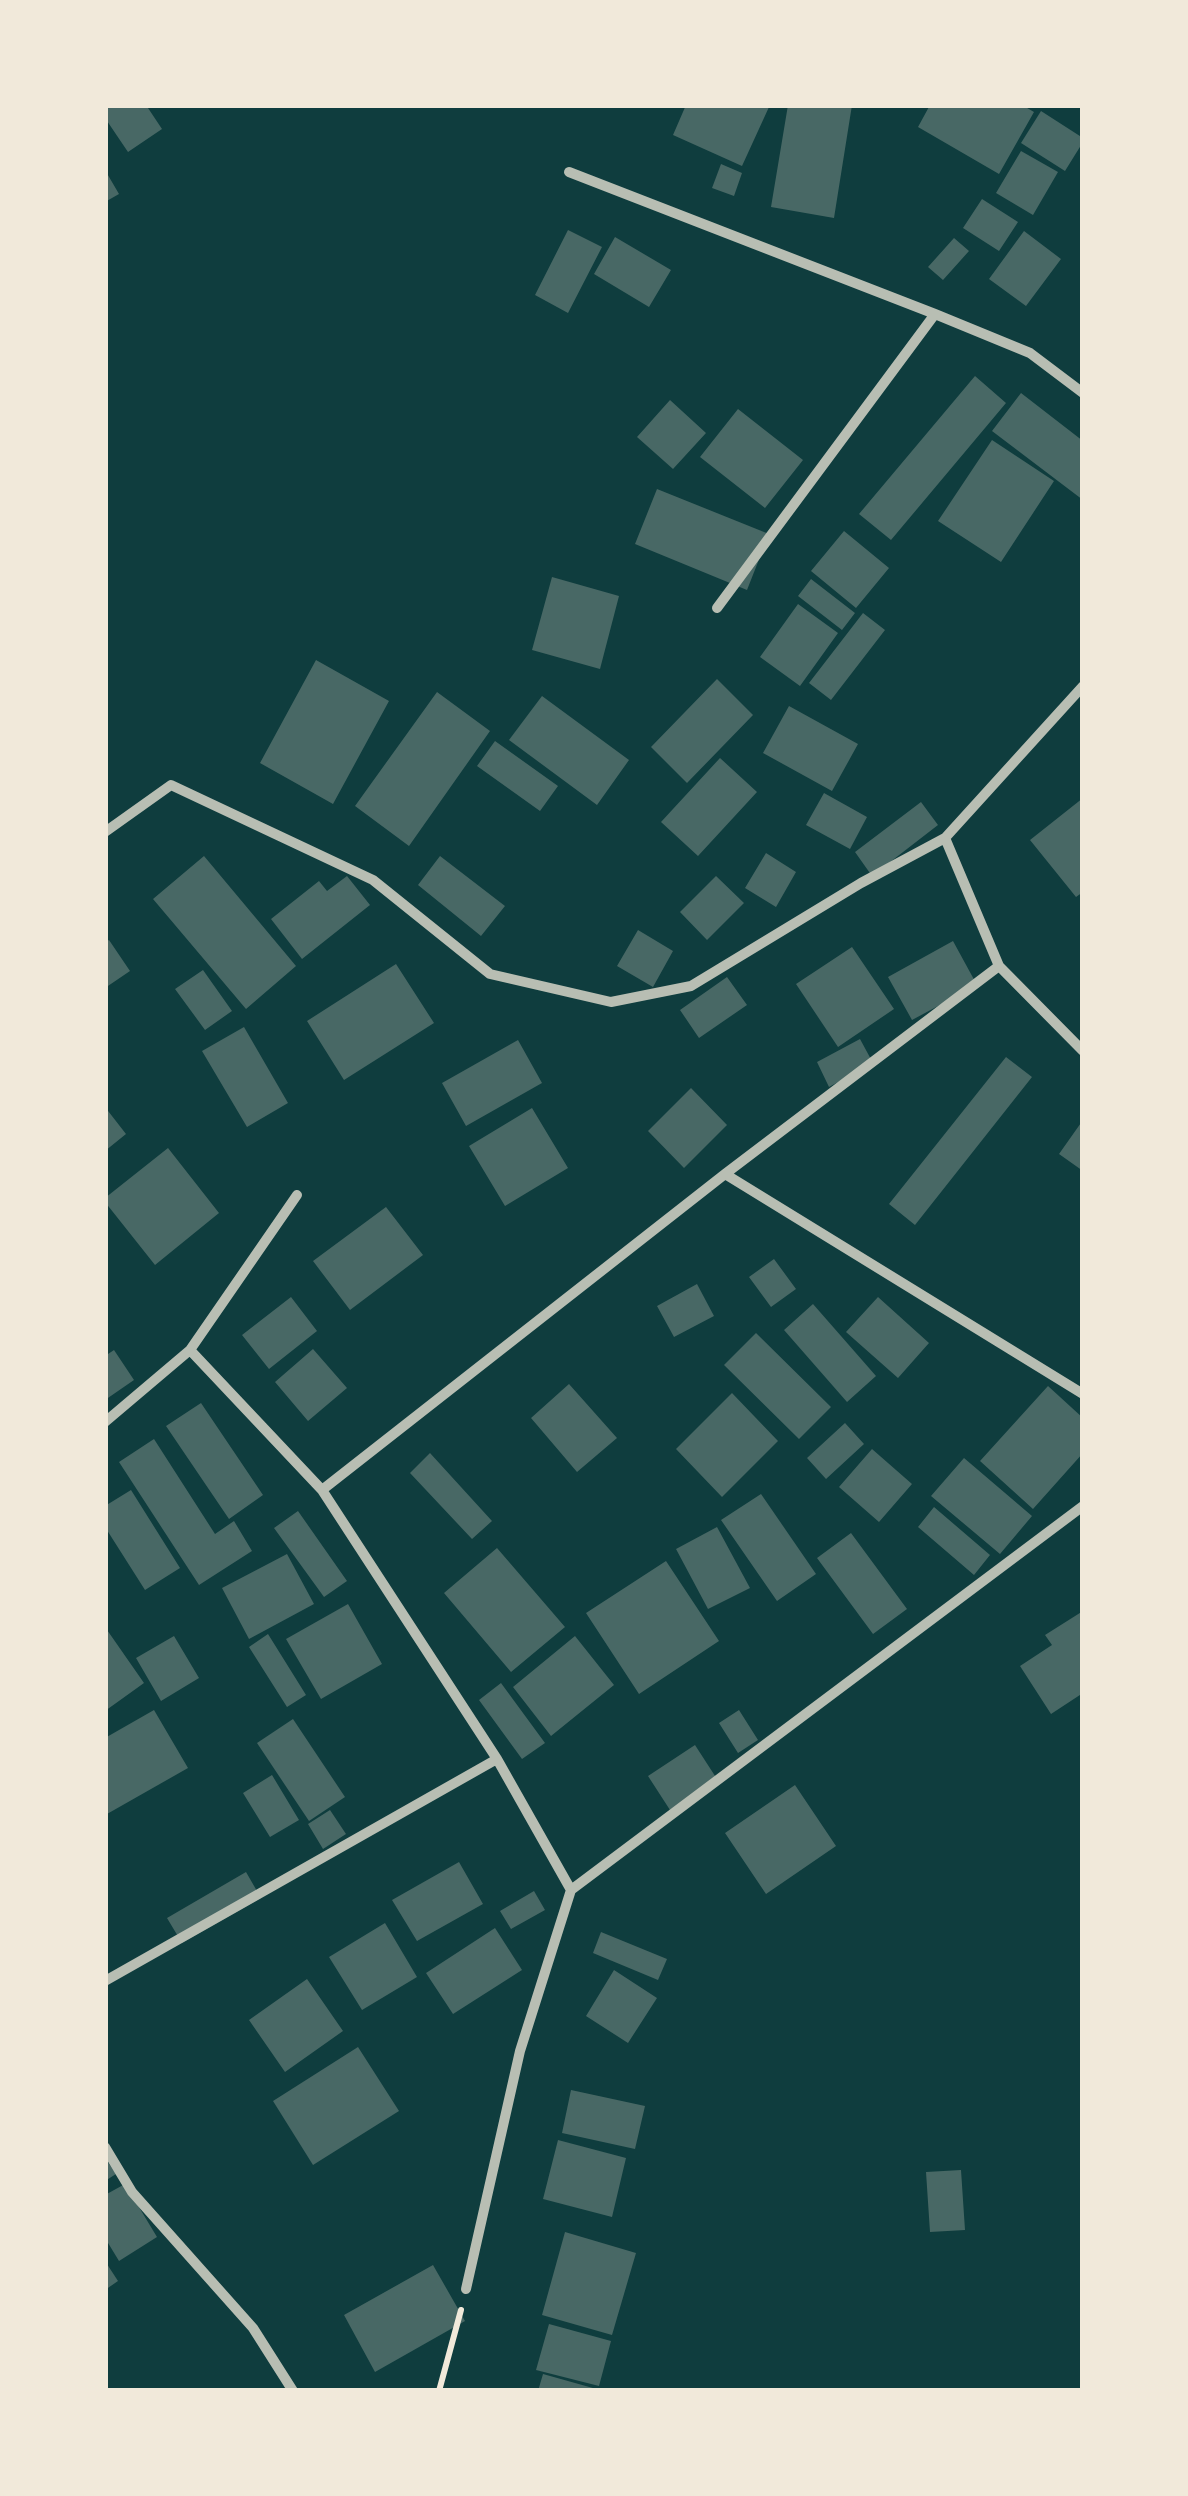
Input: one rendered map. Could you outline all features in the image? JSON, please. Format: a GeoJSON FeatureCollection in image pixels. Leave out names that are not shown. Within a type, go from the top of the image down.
{"type":"FeatureCollection","features":[{"type":"Feature","properties":{"kind":"street"},"geometry":{"type":"LineString","coordinates":[[569,172],[1030,353],[1083,393]]}},
{"type":"Feature","properties":{"kind":"street"},"geometry":{"type":"LineString","coordinates":[[717,608],[935,314]]}},
{"type":"Feature","properties":{"kind":"street"},"geometry":{"type":"LineString","coordinates":[[105,832],[171,785],[373,880],[490,974],[611,1002],[691,986],[861,883],[945,838],[1083,686]]}},
{"type":"Feature","properties":{"kind":"street"},"geometry":{"type":"LineString","coordinates":[[945,838],[999,966],[1083,1051]]}},
{"type":"Feature","properties":{"kind":"street"},"geometry":{"type":"LineString","coordinates":[[322,1490],[999,966]]}},
{"type":"Feature","properties":{"kind":"street"},"geometry":{"type":"LineString","coordinates":[[726,1174],[1083,1394]]}},
{"type":"Feature","properties":{"kind":"street"},"geometry":{"type":"LineString","coordinates":[[105,1422],[190,1350],[297,1195]]}},
{"type":"Feature","properties":{"kind":"street"},"geometry":{"type":"LineString","coordinates":[[190,1350],[322,1490],[497,1760],[571,1890]]}},
{"type":"Feature","properties":{"kind":"street"},"geometry":{"type":"LineString","coordinates":[[466,2289],[520,2051],[571,1890],[1083,1506]]}},
{"type":"Feature","properties":{"kind":"street"},"geometry":{"type":"LineString","coordinates":[[105,1981],[497,1760]]}},
{"type":"Feature","properties":{"kind":"street"},"geometry":{"type":"LineString","coordinates":[[105,2147],[132,2192],[253,2328],[293,2391]]}},
{"type":"Feature","properties":{"kind":"path"},"geometry":{"type":"LineString","coordinates":[[439,2391],[466,2289]]}},
{"type":"Feature","properties":{"kind":"building"},"geometry":{"type":"Polygon","coordinates":[[[105,105],[146,105],[162,129],[128,152],[105,118],[105,105]]]}},
{"type":"Feature","properties":{"kind":"building"},"geometry":{"type":"Polygon","coordinates":[[[686,105],[769,107],[742,166],[673,135],[686,105]]]}},
{"type":"Feature","properties":{"kind":"building"},"geometry":{"type":"Polygon","coordinates":[[[788,105],[852,105],[834,218],[771,207],[788,105]]]}},
{"type":"Feature","properties":{"kind":"building"},"geometry":{"type":"Polygon","coordinates":[[[930,105],[1022,105],[1034,112],[999,174],[918,127],[930,105]]]}},
{"type":"Feature","properties":{"kind":"building"},"geometry":{"type":"Polygon","coordinates":[[[1041,111],[1083,138],[1065,171],[1021,143],[1041,111]]]}},
{"type":"Feature","properties":{"kind":"building"},"geometry":{"type":"Polygon","coordinates":[[[1021,151],[1058,172],[1033,215],[996,193],[1021,151]]]}},
{"type":"Feature","properties":{"kind":"building"},"geometry":{"type":"Polygon","coordinates":[[[721,164],[742,173],[734,196],[712,188],[721,164]]]}},
{"type":"Feature","properties":{"kind":"building"},"geometry":{"type":"Polygon","coordinates":[[[105,170],[119,194],[105,202],[105,170]]]}},
{"type":"Feature","properties":{"kind":"building"},"geometry":{"type":"Polygon","coordinates":[[[982,199],[1018,222],[999,251],[963,228],[982,199]]]}},
{"type":"Feature","properties":{"kind":"building"},"geometry":{"type":"Polygon","coordinates":[[[568,230],[602,247],[568,313],[535,295],[568,230]]]}},
{"type":"Feature","properties":{"kind":"building"},"geometry":{"type":"Polygon","coordinates":[[[1024,231],[1061,259],[1026,306],[989,279],[1024,231]]]}},
{"type":"Feature","properties":{"kind":"building"},"geometry":{"type":"Polygon","coordinates":[[[615,237],[671,270],[649,307],[594,274],[615,237]]]}},
{"type":"Feature","properties":{"kind":"building"},"geometry":{"type":"Polygon","coordinates":[[[954,238],[969,251],[943,280],[928,267],[954,238]]]}},
{"type":"Feature","properties":{"kind":"building"},"geometry":{"type":"Polygon","coordinates":[[[975,376],[1006,403],[891,540],[859,514],[975,376]]]}},
{"type":"Feature","properties":{"kind":"building"},"geometry":{"type":"Polygon","coordinates":[[[1021,393],[1083,441],[1083,500],[992,431],[1021,393]]]}},
{"type":"Feature","properties":{"kind":"building"},"geometry":{"type":"Polygon","coordinates":[[[670,400],[706,433],[673,469],[637,437],[670,400]]]}},
{"type":"Feature","properties":{"kind":"building"},"geometry":{"type":"Polygon","coordinates":[[[738,409],[803,460],[765,508],[700,457],[738,409]]]}},
{"type":"Feature","properties":{"kind":"building"},"geometry":{"type":"Polygon","coordinates":[[[992,440],[1054,481],[1001,562],[938,521],[992,440]]]}},
{"type":"Feature","properties":{"kind":"building"},"geometry":{"type":"Polygon","coordinates":[[[657,489],[769,534],[747,590],[635,544],[657,489]]]}},
{"type":"Feature","properties":{"kind":"building"},"geometry":{"type":"Polygon","coordinates":[[[844,531],[889,568],[856,608],[811,571],[844,531]]]}},
{"type":"Feature","properties":{"kind":"building"},"geometry":{"type":"Polygon","coordinates":[[[552,577],[619,596],[600,669],[532,650],[552,577]]]}},
{"type":"Feature","properties":{"kind":"building"},"geometry":{"type":"Polygon","coordinates":[[[811,579],[855,613],[842,630],[798,596],[811,579]]]}},
{"type":"Feature","properties":{"kind":"building"},"geometry":{"type":"Polygon","coordinates":[[[798,604],[838,633],[800,686],[760,657],[798,604]]]}},
{"type":"Feature","properties":{"kind":"building"},"geometry":{"type":"Polygon","coordinates":[[[863,613],[885,630],[831,700],[809,683],[863,613]]]}},
{"type":"Feature","properties":{"kind":"building"},"geometry":{"type":"Polygon","coordinates":[[[316,660],[389,701],[333,804],[260,763],[316,660]]]}},
{"type":"Feature","properties":{"kind":"building"},"geometry":{"type":"Polygon","coordinates":[[[717,679],[753,715],[687,783],[651,747],[717,679]]]}},
{"type":"Feature","properties":{"kind":"building"},"geometry":{"type":"Polygon","coordinates":[[[437,692],[490,731],[409,846],[355,806],[437,692]]]}},
{"type":"Feature","properties":{"kind":"building"},"geometry":{"type":"Polygon","coordinates":[[[542,696],[629,760],[597,805],[509,740],[542,696]]]}},
{"type":"Feature","properties":{"kind":"building"},"geometry":{"type":"Polygon","coordinates":[[[789,706],[858,744],[832,791],[763,753],[789,706]]]}},
{"type":"Feature","properties":{"kind":"building"},"geometry":{"type":"Polygon","coordinates":[[[495,741],[558,786],[540,811],[477,766],[495,741]]]}},
{"type":"Feature","properties":{"kind":"building"},"geometry":{"type":"Polygon","coordinates":[[[720,758],[757,792],[698,856],[661,822],[720,758]]]}},
{"type":"Feature","properties":{"kind":"building"},"geometry":{"type":"Polygon","coordinates":[[[824,793],[867,817],[850,849],[806,825],[824,793]]]}},
{"type":"Feature","properties":{"kind":"building"},"geometry":{"type":"Polygon","coordinates":[[[1083,798],[1083,892],[1076,897],[1030,840],[1083,798]]]}},
{"type":"Feature","properties":{"kind":"building"},"geometry":{"type":"Polygon","coordinates":[[[921,802],[938,825],[872,876],[855,852],[921,802]]]}},
{"type":"Feature","properties":{"kind":"building"},"geometry":{"type":"Polygon","coordinates":[[[766,853],[796,872],[776,907],[745,888],[766,853]]]}},
{"type":"Feature","properties":{"kind":"building"},"geometry":{"type":"Polygon","coordinates":[[[204,856],[296,966],[246,1009],[153,899],[204,856]]]}},
{"type":"Feature","properties":{"kind":"building"},"geometry":{"type":"Polygon","coordinates":[[[440,856],[505,906],[481,936],[418,885],[440,856]]]}},
{"type":"Feature","properties":{"kind":"building"},"geometry":{"type":"Polygon","coordinates":[[[347,876],[370,905],[302,959],[271,919],[319,881],[327,891],[347,876]]]}},
{"type":"Feature","properties":{"kind":"building"},"geometry":{"type":"Polygon","coordinates":[[[716,876],[744,903],[707,940],[680,912],[716,876]]]}},
{"type":"Feature","properties":{"kind":"building"},"geometry":{"type":"Polygon","coordinates":[[[638,930],[673,951],[653,987],[617,966],[638,930]]]}},
{"type":"Feature","properties":{"kind":"building"},"geometry":{"type":"Polygon","coordinates":[[[109,940],[130,971],[105,988],[105,942],[109,940]]]}},
{"type":"Feature","properties":{"kind":"building"},"geometry":{"type":"Polygon","coordinates":[[[953,941],[977,985],[912,1020],[888,977],[953,941]]]}},
{"type":"Feature","properties":{"kind":"building"},"geometry":{"type":"Polygon","coordinates":[[[852,947],[894,1009],[838,1047],[796,984],[852,947]]]}},
{"type":"Feature","properties":{"kind":"building"},"geometry":{"type":"Polygon","coordinates":[[[396,964],[434,1023],[344,1080],[307,1021],[396,964]]]}},
{"type":"Feature","properties":{"kind":"building"},"geometry":{"type":"Polygon","coordinates":[[[203,970],[232,1011],[205,1030],[175,989],[203,970]]]}},
{"type":"Feature","properties":{"kind":"building"},"geometry":{"type":"Polygon","coordinates":[[[727,977],[747,1005],[699,1038],[680,1010],[727,977]]]}},
{"type":"Feature","properties":{"kind":"building"},"geometry":{"type":"Polygon","coordinates":[[[244,1027],[288,1103],[247,1127],[202,1051],[244,1027]]]}},
{"type":"Feature","properties":{"kind":"building"},"geometry":{"type":"Polygon","coordinates":[[[860,1039],[873,1063],[829,1087],[817,1062],[860,1039]]]}},
{"type":"Feature","properties":{"kind":"building"},"geometry":{"type":"Polygon","coordinates":[[[518,1040],[542,1083],[466,1126],[442,1083],[518,1040]]]}},
{"type":"Feature","properties":{"kind":"building"},"geometry":{"type":"Polygon","coordinates":[[[1006,1057],[1032,1077],[915,1225],[889,1204],[1006,1057]]]}},
{"type":"Feature","properties":{"kind":"building"},"geometry":{"type":"Polygon","coordinates":[[[691,1088],[727,1125],[684,1168],[648,1131],[691,1088]]]}},
{"type":"Feature","properties":{"kind":"building"},"geometry":{"type":"Polygon","coordinates":[[[105,1107],[126,1134],[105,1151],[105,1107]]]}},
{"type":"Feature","properties":{"kind":"building"},"geometry":{"type":"Polygon","coordinates":[[[532,1108],[568,1168],[505,1206],[469,1146],[532,1108]]]}},
{"type":"Feature","properties":{"kind":"building"},"geometry":{"type":"Polygon","coordinates":[[[1083,1120],[1083,1171],[1059,1154],[1083,1120]]]}},
{"type":"Feature","properties":{"kind":"building"},"geometry":{"type":"Polygon","coordinates":[[[168,1148],[219,1213],[155,1265],[105,1198],[168,1148]]]}},
{"type":"Feature","properties":{"kind":"building"},"geometry":{"type":"Polygon","coordinates":[[[386,1207],[423,1255],[350,1310],[313,1261],[386,1207]]]}},
{"type":"Feature","properties":{"kind":"building"},"geometry":{"type":"Polygon","coordinates":[[[774,1259],[796,1289],[771,1307],[749,1277],[774,1259]]]}},
{"type":"Feature","properties":{"kind":"building"},"geometry":{"type":"Polygon","coordinates":[[[697,1284],[714,1316],[674,1337],[657,1306],[697,1284]]]}},
{"type":"Feature","properties":{"kind":"building"},"geometry":{"type":"Polygon","coordinates":[[[291,1297],[317,1331],[269,1369],[242,1335],[291,1297]]]}},
{"type":"Feature","properties":{"kind":"building"},"geometry":{"type":"Polygon","coordinates":[[[878,1297],[929,1343],[898,1378],[846,1332],[878,1297]]]}},
{"type":"Feature","properties":{"kind":"building"},"geometry":{"type":"Polygon","coordinates":[[[813,1304],[876,1376],[847,1402],[784,1330],[813,1304]]]}},
{"type":"Feature","properties":{"kind":"building"},"geometry":{"type":"Polygon","coordinates":[[[756,1333],[831,1407],[799,1439],[724,1365],[756,1333]]]}},
{"type":"Feature","properties":{"kind":"building"},"geometry":{"type":"Polygon","coordinates":[[[313,1349],[347,1388],[308,1421],[275,1382],[313,1349]]]}},
{"type":"Feature","properties":{"kind":"building"},"geometry":{"type":"Polygon","coordinates":[[[114,1350],[134,1380],[105,1400],[105,1356],[114,1350]]]}},
{"type":"Feature","properties":{"kind":"building"},"geometry":{"type":"Polygon","coordinates":[[[569,1384],[617,1438],[577,1472],[531,1418],[569,1384]]]}},
{"type":"Feature","properties":{"kind":"building"},"geometry":{"type":"Polygon","coordinates":[[[1048,1386],[1083,1418],[1083,1453],[1033,1509],[980,1461],[1048,1386]]]}},
{"type":"Feature","properties":{"kind":"building"},"geometry":{"type":"Polygon","coordinates":[[[732,1393],[778,1441],[722,1497],[676,1449],[732,1393]]]}},
{"type":"Feature","properties":{"kind":"building"},"geometry":{"type":"Polygon","coordinates":[[[201,1403],[263,1495],[229,1519],[166,1426],[201,1403]]]}},
{"type":"Feature","properties":{"kind":"building"},"geometry":{"type":"Polygon","coordinates":[[[845,1423],[864,1444],[826,1479],[807,1458],[845,1423]]]}},
{"type":"Feature","properties":{"kind":"building"},"geometry":{"type":"Polygon","coordinates":[[[154,1439],[215,1534],[234,1521],[252,1551],[199,1585],[119,1462],[154,1439]]]}},
{"type":"Feature","properties":{"kind":"building"},"geometry":{"type":"Polygon","coordinates":[[[872,1449],[912,1484],[879,1522],[839,1487],[872,1449]]]}},
{"type":"Feature","properties":{"kind":"building"},"geometry":{"type":"Polygon","coordinates":[[[430,1453],[492,1521],[472,1539],[410,1473],[430,1453]]]}},
{"type":"Feature","properties":{"kind":"building"},"geometry":{"type":"Polygon","coordinates":[[[964,1458],[1032,1516],[1000,1554],[931,1496],[964,1458]]]}},
{"type":"Feature","properties":{"kind":"building"},"geometry":{"type":"Polygon","coordinates":[[[131,1490],[180,1568],[145,1590],[105,1527],[105,1506],[131,1490]]]}},
{"type":"Feature","properties":{"kind":"building"},"geometry":{"type":"Polygon","coordinates":[[[761,1494],[816,1574],[777,1601],[721,1520],[761,1494]]]}},
{"type":"Feature","properties":{"kind":"building"},"geometry":{"type":"Polygon","coordinates":[[[934,1507],[990,1555],[974,1575],[918,1527],[934,1507]]]}},
{"type":"Feature","properties":{"kind":"building"},"geometry":{"type":"Polygon","coordinates":[[[298,1511],[347,1581],[324,1597],[274,1528],[298,1511]]]}},
{"type":"Feature","properties":{"kind":"building"},"geometry":{"type":"Polygon","coordinates":[[[717,1527],[750,1588],[708,1609],[676,1549],[717,1527]]]}},
{"type":"Feature","properties":{"kind":"building"},"geometry":{"type":"Polygon","coordinates":[[[851,1533],[907,1609],[873,1634],[817,1558],[851,1533]]]}},
{"type":"Feature","properties":{"kind":"building"},"geometry":{"type":"Polygon","coordinates":[[[497,1548],[565,1627],[511,1672],[444,1593],[497,1548]]]}},
{"type":"Feature","properties":{"kind":"building"},"geometry":{"type":"Polygon","coordinates":[[[287,1554],[314,1604],[249,1639],[222,1588],[287,1554]]]}},
{"type":"Feature","properties":{"kind":"building"},"geometry":{"type":"Polygon","coordinates":[[[666,1561],[719,1641],[639,1694],[586,1613],[666,1561]]]}},
{"type":"Feature","properties":{"kind":"building"},"geometry":{"type":"Polygon","coordinates":[[[348,1604],[382,1664],[321,1699],[286,1639],[348,1604]]]}},
{"type":"Feature","properties":{"kind":"building"},"geometry":{"type":"Polygon","coordinates":[[[1083,1611],[1083,1693],[1051,1714],[1020,1666],[1052,1645],[1045,1635],[1083,1611]]]}},
{"type":"Feature","properties":{"kind":"building"},"geometry":{"type":"Polygon","coordinates":[[[105,1627],[144,1683],[105,1711],[105,1627]]]}},
{"type":"Feature","properties":{"kind":"building"},"geometry":{"type":"Polygon","coordinates":[[[268,1634],[306,1695],[287,1707],[249,1647],[268,1634]]]}},
{"type":"Feature","properties":{"kind":"building"},"geometry":{"type":"Polygon","coordinates":[[[174,1636],[199,1678],[161,1701],[136,1658],[174,1636]]]}},
{"type":"Feature","properties":{"kind":"building"},"geometry":{"type":"Polygon","coordinates":[[[575,1636],[614,1685],[551,1736],[513,1687],[575,1636]]]}},
{"type":"Feature","properties":{"kind":"building"},"geometry":{"type":"Polygon","coordinates":[[[501,1683],[545,1743],[522,1759],[479,1700],[501,1683]]]}},
{"type":"Feature","properties":{"kind":"building"},"geometry":{"type":"Polygon","coordinates":[[[154,1710],[188,1768],[107,1814],[105,1738],[154,1710]]]}},
{"type":"Feature","properties":{"kind":"building"},"geometry":{"type":"Polygon","coordinates":[[[739,1710],[758,1740],[738,1753],[719,1723],[739,1710]]]}},
{"type":"Feature","properties":{"kind":"building"},"geometry":{"type":"Polygon","coordinates":[[[293,1719],[345,1797],[309,1821],[257,1743],[293,1719]]]}},
{"type":"Feature","properties":{"kind":"building"},"geometry":{"type":"Polygon","coordinates":[[[695,1745],[717,1779],[670,1810],[648,1776],[695,1745]]]}},
{"type":"Feature","properties":{"kind":"building"},"geometry":{"type":"Polygon","coordinates":[[[272,1775],[299,1820],[270,1837],[243,1793],[272,1775]]]}},
{"type":"Feature","properties":{"kind":"building"},"geometry":{"type":"Polygon","coordinates":[[[795,1785],[836,1846],[766,1894],[725,1833],[795,1785]]]}},
{"type":"Feature","properties":{"kind":"building"},"geometry":{"type":"Polygon","coordinates":[[[330,1810],[346,1834],[323,1849],[308,1824],[330,1810]]]}},
{"type":"Feature","properties":{"kind":"building"},"geometry":{"type":"Polygon","coordinates":[[[459,1862],[483,1904],[417,1941],[392,1900],[459,1862]]]}},
{"type":"Feature","properties":{"kind":"building"},"geometry":{"type":"Polygon","coordinates":[[[246,1872],[261,1898],[182,1943],[167,1918],[246,1872]]]}},
{"type":"Feature","properties":{"kind":"building"},"geometry":{"type":"Polygon","coordinates":[[[534,1891],[545,1910],[511,1929],[500,1911],[534,1891]]]}},
{"type":"Feature","properties":{"kind":"building"},"geometry":{"type":"Polygon","coordinates":[[[385,1923],[417,1977],[362,2010],[329,1957],[385,1923]]]}},
{"type":"Feature","properties":{"kind":"building"},"geometry":{"type":"Polygon","coordinates":[[[495,1928],[522,1970],[453,2014],[426,1973],[495,1928]]]}},
{"type":"Feature","properties":{"kind":"building"},"geometry":{"type":"Polygon","coordinates":[[[601,1932],[667,1959],[658,1980],[593,1953],[601,1932]]]}},
{"type":"Feature","properties":{"kind":"building"},"geometry":{"type":"Polygon","coordinates":[[[614,1970],[657,1998],[628,2043],[586,2016],[614,1970]]]}},
{"type":"Feature","properties":{"kind":"building"},"geometry":{"type":"Polygon","coordinates":[[[307,1979],[343,2031],[285,2072],[249,2020],[307,1979]]]}},
{"type":"Feature","properties":{"kind":"building"},"geometry":{"type":"Polygon","coordinates":[[[358,2047],[399,2111],[313,2165],[273,2101],[358,2047]]]}},
{"type":"Feature","properties":{"kind":"building"},"geometry":{"type":"Polygon","coordinates":[[[571,2090],[645,2106],[635,2149],[562,2133],[571,2090]]]}},
{"type":"Feature","properties":{"kind":"building"},"geometry":{"type":"Polygon","coordinates":[[[558,2140],[626,2158],[612,2217],[543,2199],[558,2140]]]}},
{"type":"Feature","properties":{"kind":"building"},"geometry":{"type":"Polygon","coordinates":[[[105,2158],[116,2174],[105,2181],[105,2158]]]}},
{"type":"Feature","properties":{"kind":"building"},"geometry":{"type":"Polygon","coordinates":[[[961,2170],[965,2230],[930,2232],[926,2172],[961,2170]]]}},
{"type":"Feature","properties":{"kind":"building"},"geometry":{"type":"Polygon","coordinates":[[[125,2184],[157,2237],[119,2261],[105,2238],[105,2195],[125,2184]]]}},
{"type":"Feature","properties":{"kind":"building"},"geometry":{"type":"Polygon","coordinates":[[[565,2232],[636,2253],[612,2335],[542,2315],[565,2232]]]}},
{"type":"Feature","properties":{"kind":"building"},"geometry":{"type":"Polygon","coordinates":[[[105,2261],[118,2281],[105,2290],[105,2261]]]}},
{"type":"Feature","properties":{"kind":"building"},"geometry":{"type":"Polygon","coordinates":[[[433,2265],[465,2321],[375,2372],[344,2315],[433,2265]]]}},
{"type":"Feature","properties":{"kind":"building"},"geometry":{"type":"Polygon","coordinates":[[[549,2324],[611,2341],[599,2386],[536,2370],[549,2324]]]}},
{"type":"Feature","properties":{"kind":"building"},"geometry":{"type":"Polygon","coordinates":[[[543,2374],[600,2390],[600,2391],[538,2391],[543,2374]]]}}]}
